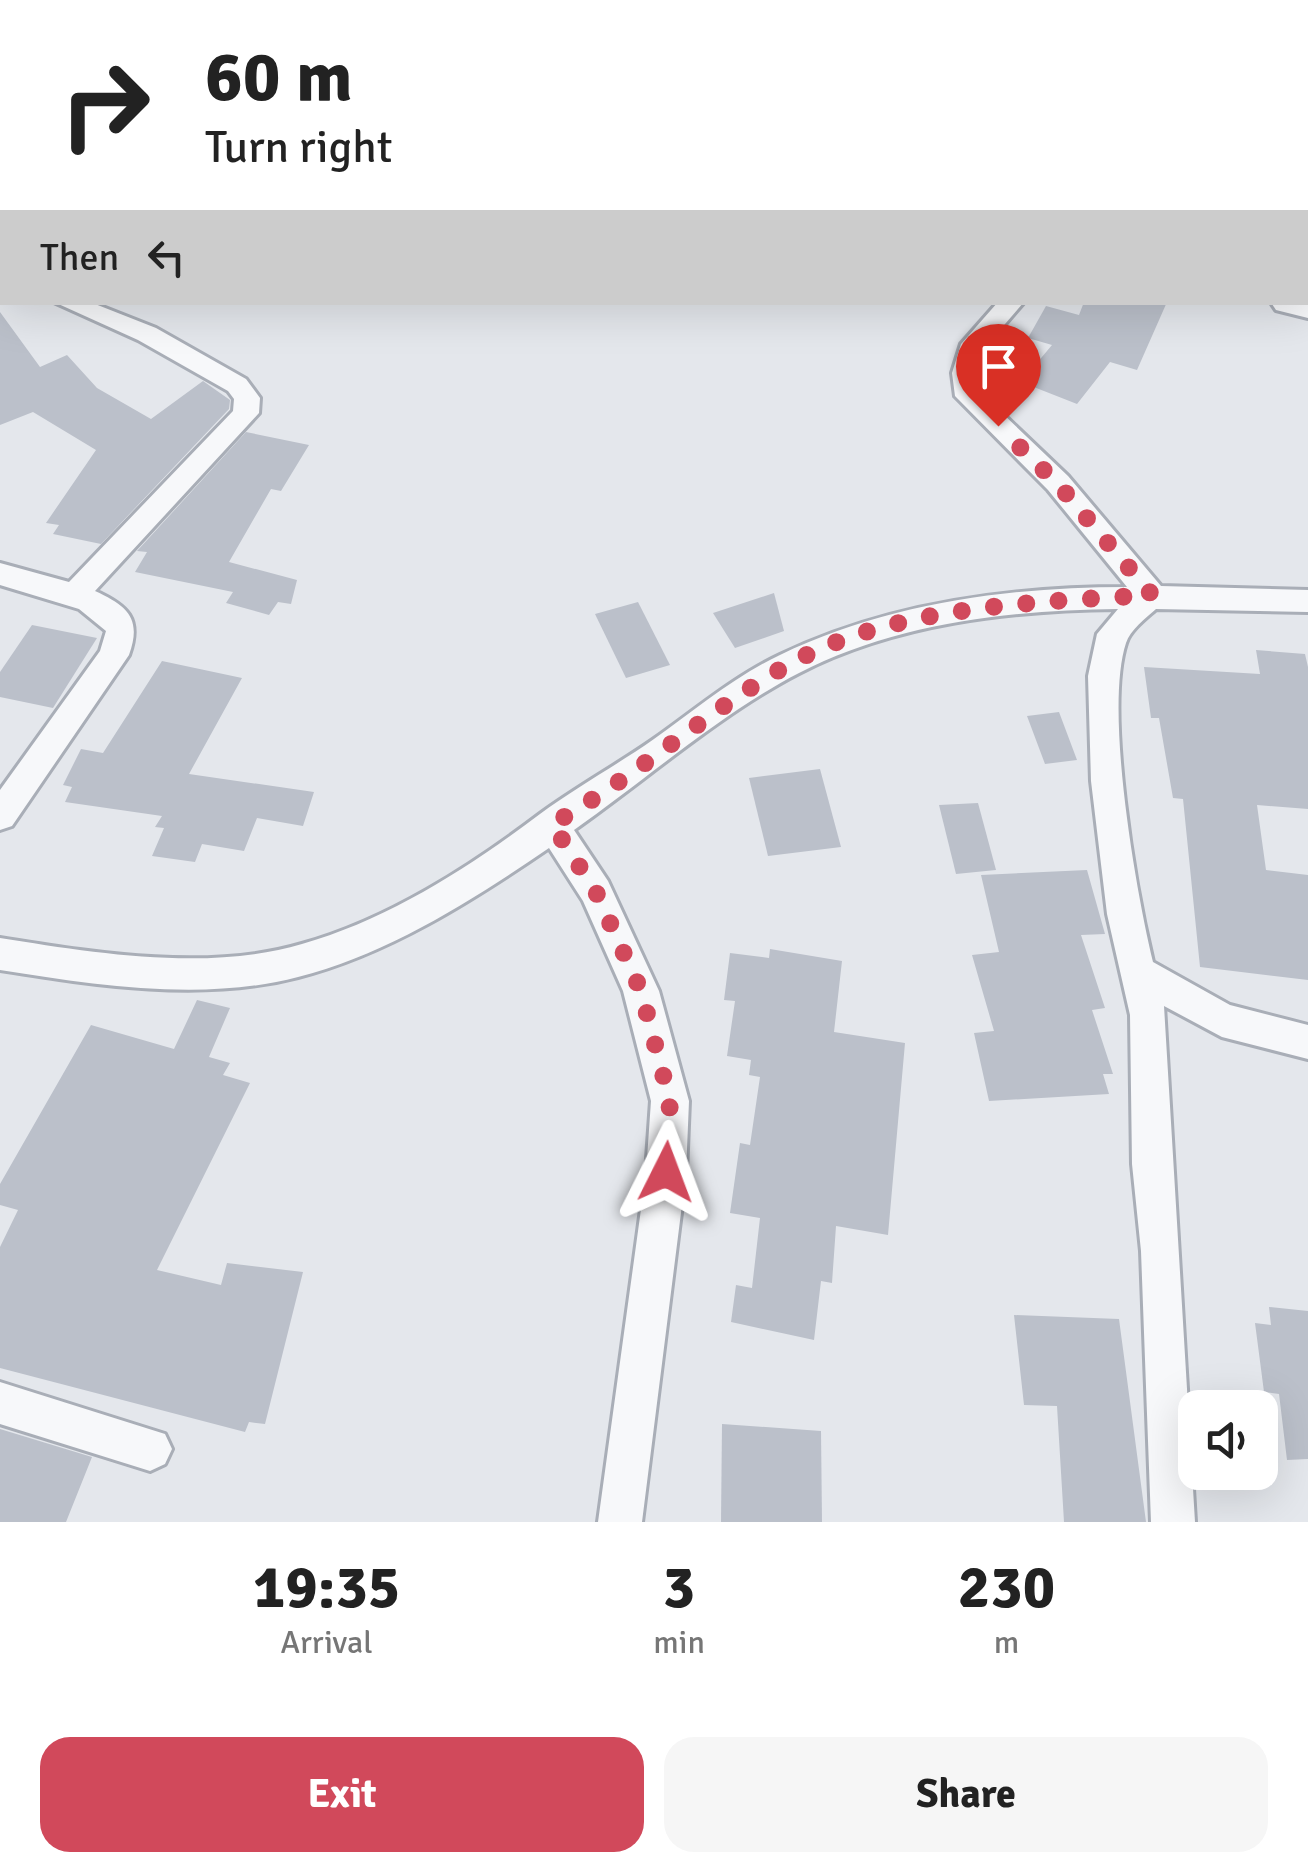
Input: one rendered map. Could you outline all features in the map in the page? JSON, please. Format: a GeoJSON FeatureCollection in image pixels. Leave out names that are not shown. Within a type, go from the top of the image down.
{"type":"FeatureCollection","features":[{"type":"Feature","properties":{"kind":"street"},"geometry":{"type":"LineString","coordinates":[[74,305],[146,334],[238,384],[247,398],[246,413],[75,594]]}},
{"type":"Feature","properties":{"kind":"street"},"geometry":{"type":"LineString","coordinates":[[1009,305],[974,344],[965,373],[968,396],[1058,484],[1152,595]]}},
{"type":"Feature","properties":{"kind":"street"},"geometry":{"type":"LineString","coordinates":[[0,574],[75,594],[116,617],[121,630],[114,655],[0,816]]}},
{"type":"Feature","properties":{"kind":"street"},"geometry":{"type":"LineString","coordinates":[[1152,595],[1112,634],[1104,676],[1107,781],[1124,914],[1148,1015],[1150,1144],[1161,1251],[1173,1522]]}},
{"type":"Feature","properties":{"kind":"street"},"geometry":{"type":"LineString","coordinates":[[0,954],[41,961],[234,972],[300,961],[367,933],[472,880],[788,664],[869,631],[1024,602],[1152,595],[1308,601]]}},
{"type":"Feature","properties":{"kind":"street"},"geometry":{"type":"LineString","coordinates":[[552,824],[596,892],[641,991],[670,1101],[666,1172],[620,1522]]}},
{"type":"Feature","properties":{"kind":"street"},"geometry":{"type":"LineString","coordinates":[[1140,973],[1222,1020],[1308,1042]]}},
{"type":"Feature","properties":{"kind":"street"},"geometry":{"type":"LineString","coordinates":[[0,1404],[150,1449]]}},
{"type":"Feature","properties":{"kind":"building"},"geometry":{"type":"Polygon","coordinates":[[[1083,305],[1166,305],[1137,370],[1110,362],[1077,404],[1021,382],[1052,345],[1028,338],[1046,306],[1079,315],[1083,305]]]}},
{"type":"Feature","properties":{"kind":"building"},"geometry":{"type":"Polygon","coordinates":[[[0,312],[40,367],[67,355],[97,388],[151,419],[203,381],[230,400],[229,409],[101,544],[53,534],[59,525],[46,523],[96,450],[33,412],[0,425],[0,312]]]}},
{"type":"Feature","properties":{"kind":"building"},"geometry":{"type":"Polygon","coordinates":[[[246,432],[309,445],[281,491],[271,489],[229,562],[297,580],[291,604],[278,602],[269,615],[226,603],[233,592],[135,572],[147,552],[137,551],[246,432]]]}},
{"type":"Feature","properties":{"kind":"building"},"geometry":{"type":"Polygon","coordinates":[[[774,593],[784,631],[735,648],[713,613],[774,593]]]}},
{"type":"Feature","properties":{"kind":"building"},"geometry":{"type":"Polygon","coordinates":[[[638,602],[670,665],[626,678],[595,614],[638,602]]]}},
{"type":"Feature","properties":{"kind":"building"},"geometry":{"type":"Polygon","coordinates":[[[32,625],[97,638],[53,708],[0,697],[0,672],[32,625]]]}},
{"type":"Feature","properties":{"kind":"building"},"geometry":{"type":"Polygon","coordinates":[[[1256,650],[1305,654],[1308,667],[1308,809],[1257,805],[1266,870],[1308,875],[1308,980],[1200,967],[1183,799],[1173,798],[1159,718],[1151,718],[1144,667],[1260,674],[1256,650]]]}},
{"type":"Feature","properties":{"kind":"building"},"geometry":{"type":"Polygon","coordinates":[[[162,661],[242,678],[189,774],[314,792],[303,826],[257,818],[244,851],[202,844],[195,862],[152,856],[164,828],[155,827],[162,816],[65,802],[72,787],[63,785],[81,749],[103,753],[162,661]]]}},
{"type":"Feature","properties":{"kind":"building"},"geometry":{"type":"Polygon","coordinates":[[[1059,712],[1077,760],[1045,764],[1027,716],[1059,712]]]}},
{"type":"Feature","properties":{"kind":"building"},"geometry":{"type":"Polygon","coordinates":[[[820,769],[841,847],[768,856],[749,778],[820,769]]]}},
{"type":"Feature","properties":{"kind":"building"},"geometry":{"type":"Polygon","coordinates":[[[978,803],[996,870],[956,874],[939,805],[978,803]]]}},
{"type":"Feature","properties":{"kind":"building"},"geometry":{"type":"Polygon","coordinates":[[[1087,870],[1105,934],[1081,935],[1105,1008],[1092,1010],[1113,1074],[1103,1074],[1109,1094],[989,1101],[974,1033],[994,1031],[972,955],[999,952],[981,875],[1087,870]]]}},
{"type":"Feature","properties":{"kind":"building"},"geometry":{"type":"Polygon","coordinates":[[[770,949],[842,961],[834,1032],[905,1043],[888,1235],[836,1226],[832,1283],[821,1281],[814,1340],[731,1322],[736,1285],[752,1288],[760,1218],[730,1213],[740,1143],[750,1145],[760,1077],[749,1075],[751,1060],[727,1056],[735,1001],[724,1000],[730,953],[769,958],[770,949]]]}},
{"type":"Feature","properties":{"kind":"building"},"geometry":{"type":"Polygon","coordinates":[[[197,1000],[230,1008],[209,1057],[230,1063],[223,1075],[250,1083],[157,1270],[221,1285],[227,1263],[303,1272],[265,1424],[249,1422],[245,1432],[0,1368],[0,1247],[18,1210],[0,1205],[0,1184],[91,1025],[174,1049],[197,1000]]]}},
{"type":"Feature","properties":{"kind":"building"},"geometry":{"type":"Polygon","coordinates":[[[1269,1307],[1308,1311],[1308,1459],[1287,1460],[1278,1390],[1264,1390],[1255,1323],[1271,1325],[1269,1307]]]}},
{"type":"Feature","properties":{"kind":"building"},"geometry":{"type":"Polygon","coordinates":[[[1014,1315],[1119,1319],[1146,1522],[1064,1522],[1057,1406],[1024,1405],[1014,1315]]]}},
{"type":"Feature","properties":{"kind":"building"},"geometry":{"type":"Polygon","coordinates":[[[722,1424],[821,1431],[822,1522],[721,1522],[722,1424]]]}},
{"type":"Feature","properties":{"kind":"building"},"geometry":{"type":"Polygon","coordinates":[[[0,1429],[92,1457],[66,1522],[0,1522],[0,1429]]]}},
{"type":"Feature","properties":{"kind":"route"},"geometry":{"type":"LineString","coordinates":[[666,1172],[670,1101],[641,991],[596,892],[552,824],[788,664],[869,631],[1024,602],[1152,595],[1058,484],[998,426]]}}]}
